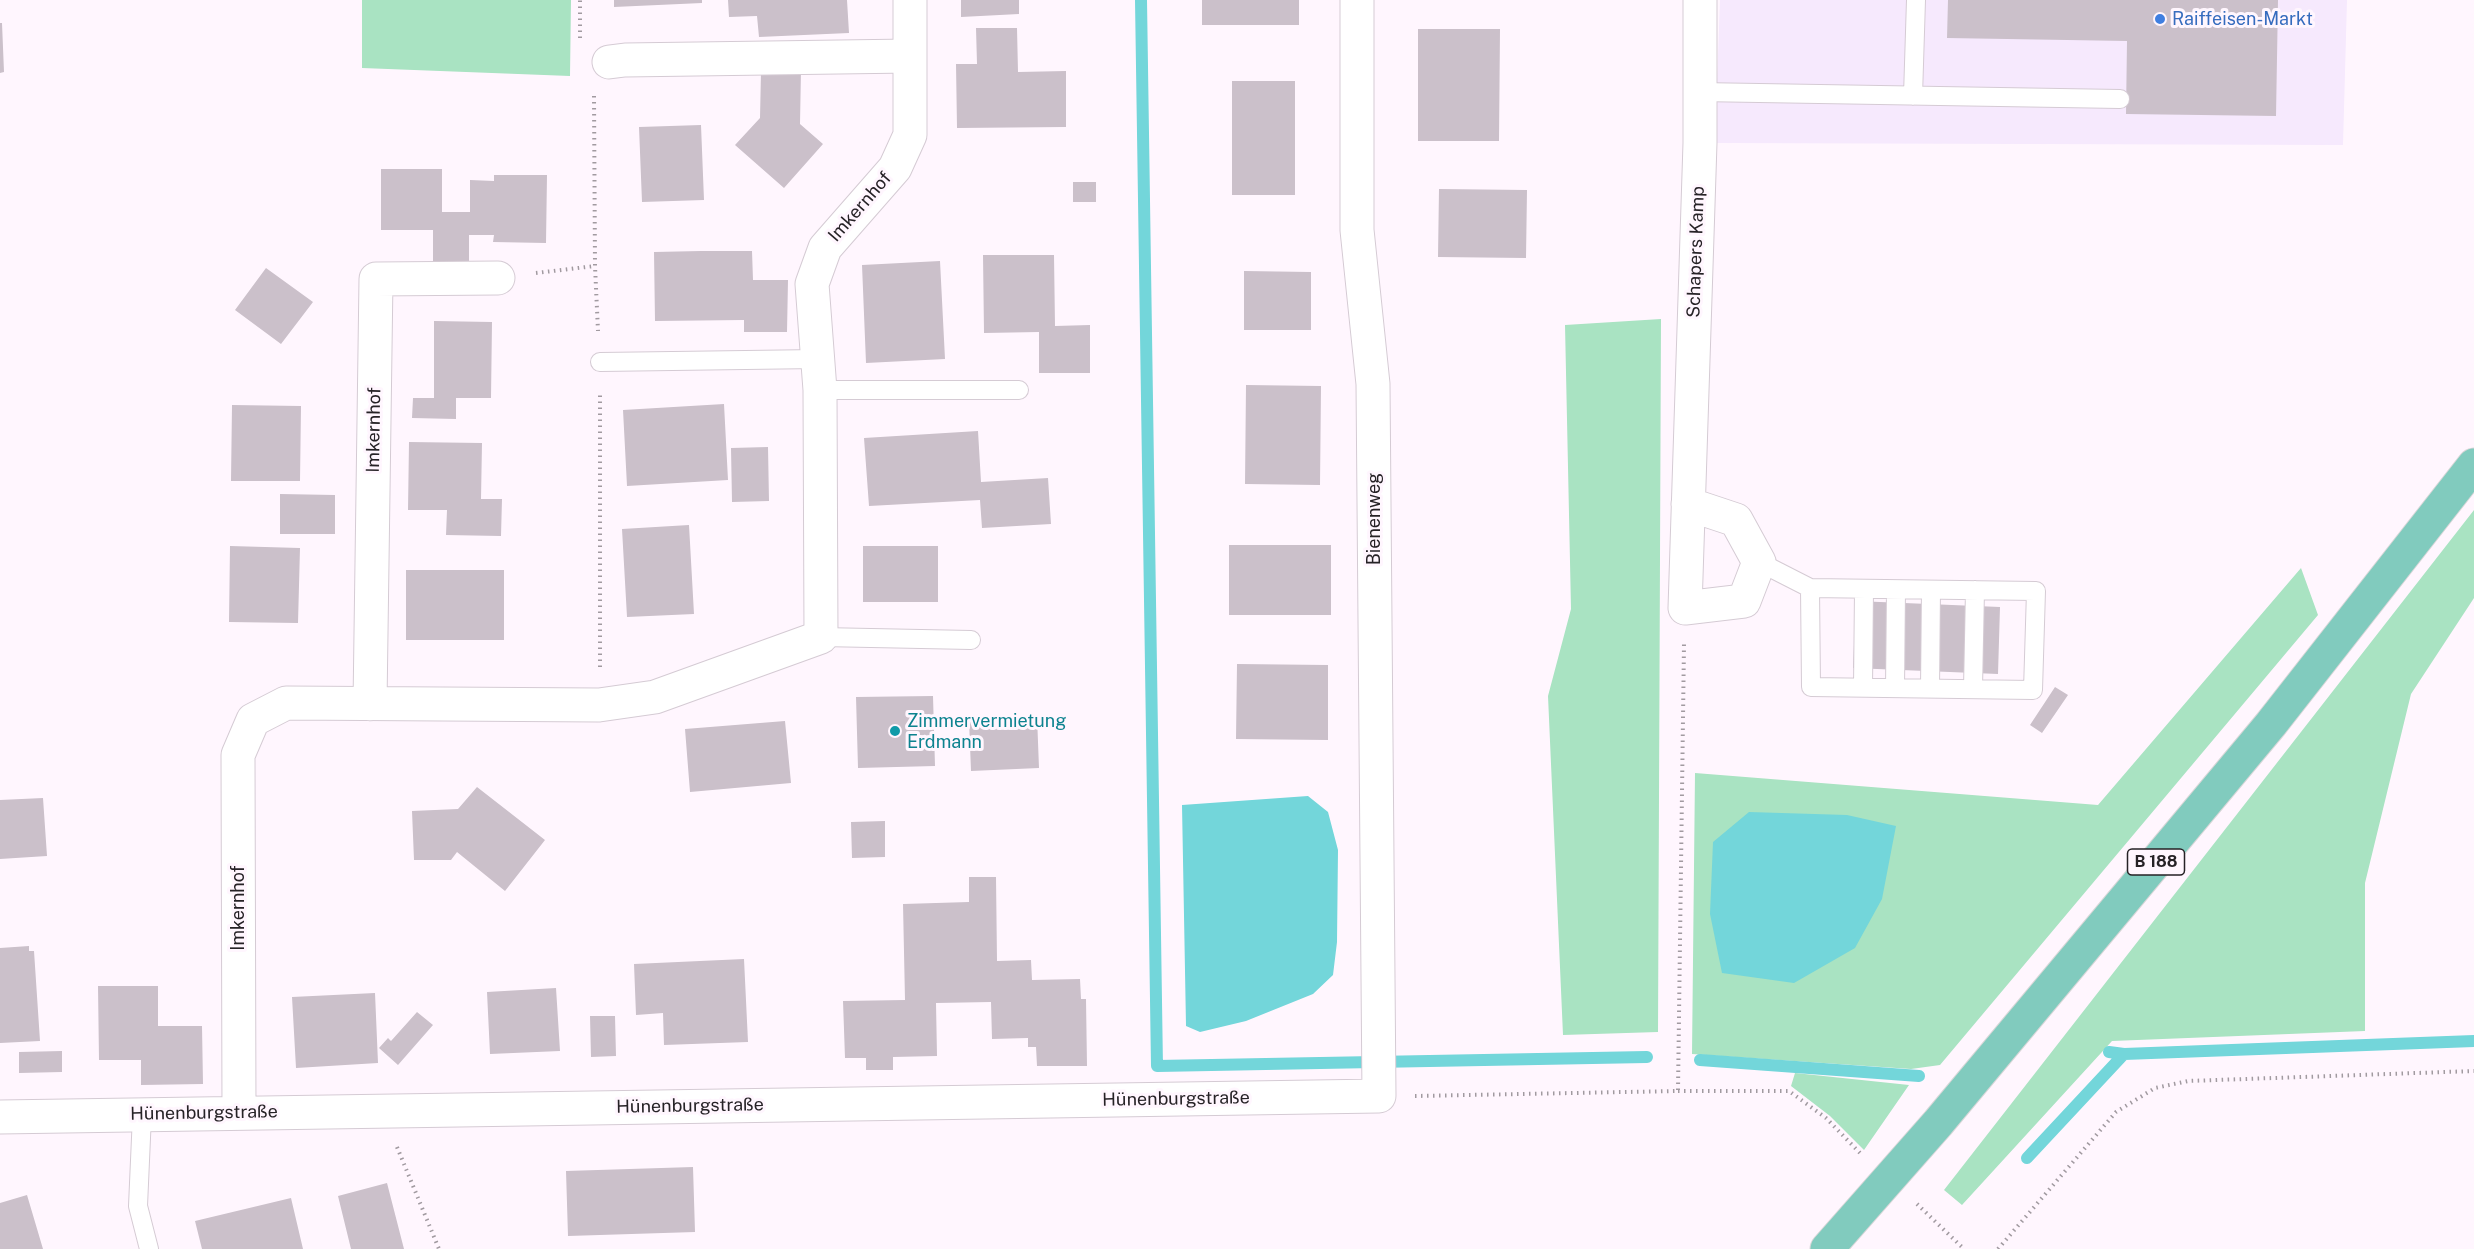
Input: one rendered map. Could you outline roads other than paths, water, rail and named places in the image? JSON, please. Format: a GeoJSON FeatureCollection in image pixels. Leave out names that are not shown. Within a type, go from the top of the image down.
{"type":"FeatureCollection","features":[{"type":"Feature","properties":{"kind":"main road","name":"B 188"},"geometry":{"type":"LineString","coordinates":[[1827,1249],[1938,1124],[2271,724],[2474,465]]}},
{"type":"Feature","properties":{"kind":"street","name":"Imkernhof"},"geometry":{"type":"LineString","coordinates":[[239,1113],[238,755],[253,720],[286,703],[599,705],[655,698],[821,637],[819,375],[812,284],[825,248],[895,168],[910,135],[910,0]]}},
{"type":"Feature","properties":{"kind":"street","name":"Bienenweg"},"geometry":{"type":"LineString","coordinates":[[1357,0],[1357,230],[1373,384],[1379,1088]]}},
{"type":"Feature","properties":{"kind":"street","name":"Schapers Kamp"},"geometry":{"type":"LineString","coordinates":[[1700,0],[1700,143],[1685,608],[1744,602],[1759,562]]}},
{"type":"Feature","properties":{"kind":"street"},"geometry":{"type":"LineString","coordinates":[[609,62],[910,56]]}},
{"type":"Feature","properties":{"kind":"street","name":"Imkernhof"},"geometry":{"type":"LineString","coordinates":[[370,704],[376,279],[498,278]]}},
{"type":"Feature","properties":{"kind":"street"},"geometry":{"type":"LineString","coordinates":[[1688,504],[1736,520],[1759,562]]}},
{"type":"Feature","properties":{"kind":"street","name":"Hünenburgstraße"},"geometry":{"type":"LineString","coordinates":[[0,1117],[1379,1088]]}},
{"type":"Feature","properties":{"kind":"lane"},"geometry":{"type":"LineString","coordinates":[[1913,96],[1916,0]]}},
{"type":"Feature","properties":{"kind":"lane"},"geometry":{"type":"LineString","coordinates":[[1699,92],[2120,99]]}},
{"type":"Feature","properties":{"kind":"lane"},"geometry":{"type":"LineString","coordinates":[[600,362],[1019,390]]}},
{"type":"Feature","properties":{"kind":"lane"},"geometry":{"type":"LineString","coordinates":[[1759,562],[1810,588],[2036,591],[2033,690],[1810,687],[1810,588]]}},
{"type":"Feature","properties":{"kind":"lane"},"geometry":{"type":"LineString","coordinates":[[1863,687],[1864,590]]}},
{"type":"Feature","properties":{"kind":"lane"},"geometry":{"type":"LineString","coordinates":[[1895,688],[1896,590]]}},
{"type":"Feature","properties":{"kind":"lane"},"geometry":{"type":"LineString","coordinates":[[1930,688],[1931,590]]}},
{"type":"Feature","properties":{"kind":"lane"},"geometry":{"type":"LineString","coordinates":[[1973,688],[1975,590]]}},
{"type":"Feature","properties":{"kind":"lane","name":"Imkernhof"},"geometry":{"type":"LineString","coordinates":[[821,637],[971,640]]}},
{"type":"Feature","properties":{"kind":"lane"},"geometry":{"type":"LineString","coordinates":[[142,1115],[138,1206],[149,1249]]}},
{"type":"Feature","properties":{"kind":"water"},"geometry":{"type":"Polygon","coordinates":[[[1308,796],[1328,812],[1338,850],[1337,942],[1333,975],[1313,994],[1246,1021],[1200,1032],[1186,1026],[1182,805],[1308,796]]]}},
{"type":"Feature","properties":{"kind":"water"},"geometry":{"type":"Polygon","coordinates":[[[1749,812],[1847,815],[1896,826],[1882,899],[1855,948],[1794,983],[1722,973],[1710,914],[1713,842],[1749,812]]]}},
{"type":"Feature","properties":{"kind":"waterway"},"geometry":{"type":"LineString","coordinates":[[1141,0],[1157,1066],[1647,1057]]}},
{"type":"Feature","properties":{"kind":"waterway"},"geometry":{"type":"LineString","coordinates":[[2109,1052],[2124,1054],[2474,1041]]}},
{"type":"Feature","properties":{"kind":"waterway"},"geometry":{"type":"LineString","coordinates":[[2027,1158],[2124,1054]]}},
{"type":"Feature","properties":{"kind":"waterway"},"geometry":{"type":"LineString","coordinates":[[1700,1060],[1919,1076]]}},
{"type":"Feature","properties":{"kind":"place","name":"Raiffeisen-Markt"},"geometry":{"type":"Point","coordinates":[2160,19]}},
{"type":"Feature","properties":{"kind":"place","name":"Zimmervermietung Erdmann"},"geometry":{"type":"Point","coordinates":[895,731]}}]}
